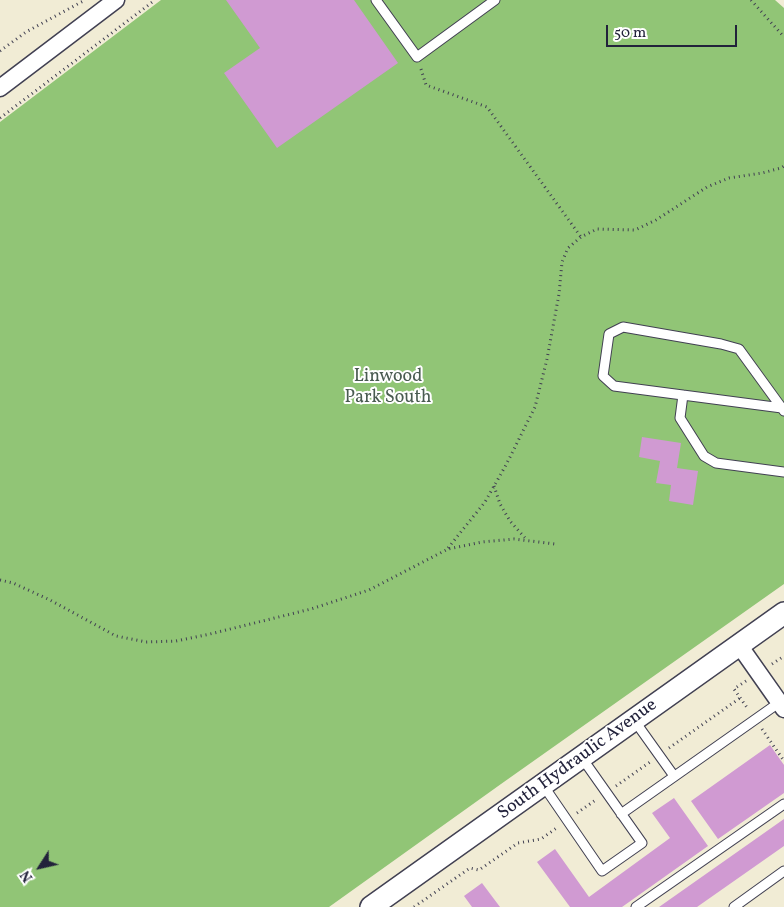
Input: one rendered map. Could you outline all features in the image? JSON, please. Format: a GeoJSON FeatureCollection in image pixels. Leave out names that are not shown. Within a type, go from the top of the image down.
{"type":"FeatureCollection","features":[{"type":"Feature","properties":{"kind":"street"},"geometry":{"type":"LineString","coordinates":[[0,88],[116,0]]}},
{"type":"Feature","properties":{"kind":"street","name":"South Hydraulic Avenue"},"geometry":{"type":"LineString","coordinates":[[371,907],[784,613]]}},
{"type":"Feature","properties":{"kind":"street"},"geometry":{"type":"LineString","coordinates":[[739,645],[782,706]]}},
{"type":"Feature","properties":{"kind":"lane"},"geometry":{"type":"LineString","coordinates":[[380,2],[417,57],[495,0]]}},
{"type":"Feature","properties":{"kind":"lane"},"geometry":{"type":"LineString","coordinates":[[622,327],[721,344],[739,349],[783,409],[614,386],[603,376],[609,334],[622,327]]}},
{"type":"Feature","properties":{"kind":"lane"},"geometry":{"type":"LineString","coordinates":[[683,395],[680,418],[704,456],[716,463],[784,472]]}},
{"type":"Feature","properties":{"kind":"lane"},"geometry":{"type":"LineString","coordinates":[[621,814],[674,776],[782,706]]}},
{"type":"Feature","properties":{"kind":"lane"},"geometry":{"type":"LineString","coordinates":[[634,720],[674,776]]}},
{"type":"Feature","properties":{"kind":"lane"},"geometry":{"type":"LineString","coordinates":[[542,785],[602,871],[642,844],[582,757]]}},
{"type":"Feature","properties":{"kind":"lane"},"geometry":{"type":"LineString","coordinates":[[636,907],[784,804]]}},
{"type":"Feature","properties":{"kind":"lane"},"geometry":{"type":"LineString","coordinates":[[734,907],[784,871]]}},
{"type":"Feature","properties":{"kind":"path"},"geometry":{"type":"LineString","coordinates":[[0,51],[26,32],[85,0]]}},
{"type":"Feature","properties":{"kind":"path"},"geometry":{"type":"LineString","coordinates":[[0,118],[155,0]]}},
{"type":"Feature","properties":{"kind":"path"},"geometry":{"type":"LineString","coordinates":[[751,0],[784,37]]}},
{"type":"Feature","properties":{"kind":"path"},"geometry":{"type":"LineString","coordinates":[[417,57],[426,85],[487,107],[581,237]]}},
{"type":"Feature","properties":{"kind":"path"},"geometry":{"type":"LineString","coordinates":[[448,549],[485,502],[506,465],[535,406],[560,294],[562,262],[568,248],[581,237],[597,229],[635,230],[656,220],[706,187],[729,178],[762,173],[784,166]]}},
{"type":"Feature","properties":{"kind":"path"},"geometry":{"type":"LineString","coordinates":[[494,486],[500,504],[510,521],[527,540]]}},
{"type":"Feature","properties":{"kind":"path"},"geometry":{"type":"LineString","coordinates":[[0,580],[13,583],[50,600],[116,636],[146,642],[176,641],[311,609],[370,590],[448,549],[482,542],[514,539],[556,544]]}},
{"type":"Feature","properties":{"kind":"path"},"geometry":{"type":"LineString","coordinates":[[414,907],[470,868],[479,870],[518,843],[541,839],[740,698]]}},
{"type":"Feature","properties":{"kind":"green space","name":"Linwood Park South"},"geometry":{"type":"Polygon","coordinates":[[[161,0],[775,0],[784,8],[784,584],[329,907],[0,907],[0,122],[161,0]]]}},
{"type":"Feature","properties":{"kind":"building"},"geometry":{"type":"Polygon","coordinates":[[[226,0],[354,0],[398,63],[277,148],[224,73],[260,48],[226,0]]]}},
{"type":"Feature","properties":{"kind":"building"},"geometry":{"type":"Polygon","coordinates":[[[642,437],[681,443],[677,468],[698,471],[693,505],[669,501],[671,485],[656,483],[660,461],[639,457],[642,437]]]}},
{"type":"Feature","properties":{"kind":"building"},"geometry":{"type":"Polygon","coordinates":[[[770,745],[784,765],[784,793],[718,839],[691,801],[770,745]]]}},
{"type":"Feature","properties":{"kind":"building"},"geometry":{"type":"Polygon","coordinates":[[[674,798],[708,846],[622,907],[570,907],[537,862],[555,849],[589,897],[670,838],[652,813],[674,798]]]}},
{"type":"Feature","properties":{"kind":"building"},"geometry":{"type":"Polygon","coordinates":[[[784,819],[784,846],[697,907],[659,907],[784,819]]]}},
{"type":"Feature","properties":{"kind":"building"},"geometry":{"type":"Polygon","coordinates":[[[482,883],[500,907],[472,907],[464,896],[482,883]]]}}]}
